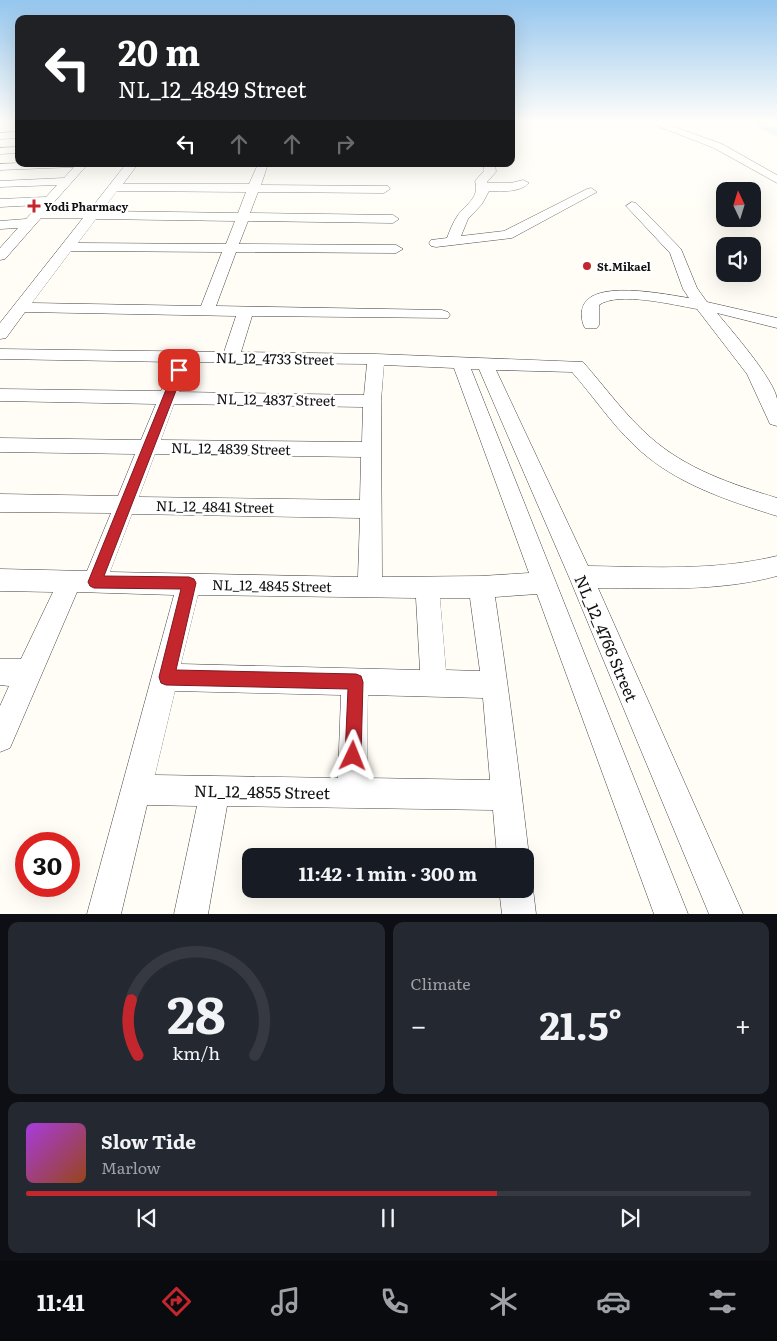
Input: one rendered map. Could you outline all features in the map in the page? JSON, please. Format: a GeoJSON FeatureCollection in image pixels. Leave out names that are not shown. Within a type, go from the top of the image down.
{"type":"FeatureCollection","features":[{"type":"Feature","properties":{"kind":"street"},"geometry":{"type":"LineString","coordinates":[[751,164],[772,175],[777,180]]}},
{"type":"Feature","properties":{"kind":"street"},"geometry":{"type":"LineString","coordinates":[[0,167],[15,166]]}},
{"type":"Feature","properties":{"kind":"street"},"geometry":{"type":"LineString","coordinates":[[2,251],[80,167]]}},
{"type":"Feature","properties":{"kind":"street"},"geometry":{"type":"LineString","coordinates":[[0,334],[130,167]]}},
{"type":"Feature","properties":{"kind":"street"},"geometry":{"type":"LineString","coordinates":[[207,310],[262,167]]}},
{"type":"Feature","properties":{"kind":"street"},"geometry":{"type":"LineString","coordinates":[[484,187],[481,182],[490,172],[489,167]]}},
{"type":"Feature","properties":{"kind":"street"},"geometry":{"type":"LineString","coordinates":[[0,184],[67,182]]}},
{"type":"Feature","properties":{"kind":"street"},"geometry":{"type":"LineString","coordinates":[[484,187],[512,187],[523,183]]}},
{"type":"Feature","properties":{"kind":"street"},"geometry":{"type":"LineString","coordinates":[[113,187],[384,190]]}},
{"type":"Feature","properties":{"kind":"street"},"geometry":{"type":"LineString","coordinates":[[453,240],[461,219],[480,197],[484,187]]}},
{"type":"Feature","properties":{"kind":"street"},"geometry":{"type":"LineString","coordinates":[[436,242],[507,236],[591,192]]}},
{"type":"Feature","properties":{"kind":"street"},"geometry":{"type":"LineString","coordinates":[[0,203],[49,201]]}},
{"type":"Feature","properties":{"kind":"street"},"geometry":{"type":"LineString","coordinates":[[632,206],[676,252],[690,289],[758,379],[777,419]]}},
{"type":"Feature","properties":{"kind":"street"},"geometry":{"type":"LineString","coordinates":[[0,225],[33,219],[92,215],[393,219]]}},
{"type":"Feature","properties":{"kind":"street"},"geometry":{"type":"LineString","coordinates":[[68,247],[396,249]]}},
{"type":"Feature","properties":{"kind":"street"},"geometry":{"type":"LineString","coordinates":[[591,325],[591,305],[594,300],[615,295],[658,298],[702,305],[777,323]]}},
{"type":"Feature","properties":{"kind":"street"},"geometry":{"type":"LineString","coordinates":[[22,307],[442,315]]}},
{"type":"Feature","properties":{"kind":"street"},"geometry":{"type":"LineString","coordinates":[[231,357],[246,310]]}},
{"type":"Feature","properties":{"kind":"street","name":"NL_12_4733 Street"},"geometry":{"type":"LineString","coordinates":[[0,354],[376,359],[577,366],[642,441],[663,457],[705,483],[777,508]]}},
{"type":"Feature","properties":{"kind":"street"},"geometry":{"type":"LineString","coordinates":[[0,738],[28,673],[125,505],[184,357]]}},
{"type":"Feature","properties":{"kind":"street"},"geometry":{"type":"LineString","coordinates":[[370,588],[372,401],[376,359]]}},
{"type":"Feature","properties":{"kind":"street"},"geometry":{"type":"LineString","coordinates":[[460,362],[671,914]]}},
{"type":"Feature","properties":{"kind":"street","name":"NL_12_4766 Street"},"geometry":{"type":"LineString","coordinates":[[485,364],[581,577],[726,914]]}},
{"type":"Feature","properties":{"kind":"street","name":"NL_12_4837 Street"},"geometry":{"type":"LineString","coordinates":[[0,395],[372,401]]}},
{"type":"Feature","properties":{"kind":"street","name":"NL_12_4839 Street"},"geometry":{"type":"LineString","coordinates":[[0,445],[372,450]]}},
{"type":"Feature","properties":{"kind":"street","name":"NL_12_4841 Street"},"geometry":{"type":"LineString","coordinates":[[0,503],[370,509]]}},
{"type":"Feature","properties":{"kind":"street"},"geometry":{"type":"LineString","coordinates":[[581,577],[712,577],[742,574],[777,566]]}},
{"type":"Feature","properties":{"kind":"street","name":"NL_12_4845 Street"},"geometry":{"type":"LineString","coordinates":[[0,580],[370,588],[481,587],[543,583]]}},
{"type":"Feature","properties":{"kind":"street"},"geometry":{"type":"LineString","coordinates":[[104,914],[189,583]]}},
{"type":"Feature","properties":{"kind":"street"},"geometry":{"type":"LineString","coordinates":[[427,587],[434,683]]}},
{"type":"Feature","properties":{"kind":"street"},"geometry":{"type":"LineString","coordinates":[[481,587],[495,685],[512,848]]}},
{"type":"Feature","properties":{"kind":"street"},"geometry":{"type":"LineString","coordinates":[[0,672],[28,673]]}},
{"type":"Feature","properties":{"kind":"street"},"geometry":{"type":"LineString","coordinates":[[166,677],[495,685]]}},
{"type":"Feature","properties":{"kind":"street"},"geometry":{"type":"LineString","coordinates":[[352,792],[356,682]]}},
{"type":"Feature","properties":{"kind":"street","name":"NL_12_4855 Street"},"geometry":{"type":"LineString","coordinates":[[136,790],[507,795]]}},
{"type":"Feature","properties":{"kind":"street"},"geometry":{"type":"LineString","coordinates":[[191,914],[214,790]]}},
{"type":"Feature","properties":{"kind":"street"},"geometry":{"type":"LineString","coordinates":[[517,898],[519,914]]}},
{"type":"Feature","properties":{"kind":"place","name":"Yodi Pharmacy"},"geometry":{"type":"Point","coordinates":[34,206]}},
{"type":"Feature","properties":{"kind":"place","name":"St.Mikael"},"geometry":{"type":"Point","coordinates":[587,266]}},
{"type":"Feature","properties":{"kind":"route"},"geometry":{"type":"LineString","coordinates":[[179,370],[94,582],[189,583],[166,677],[356,682],[353,756]]}}]}
